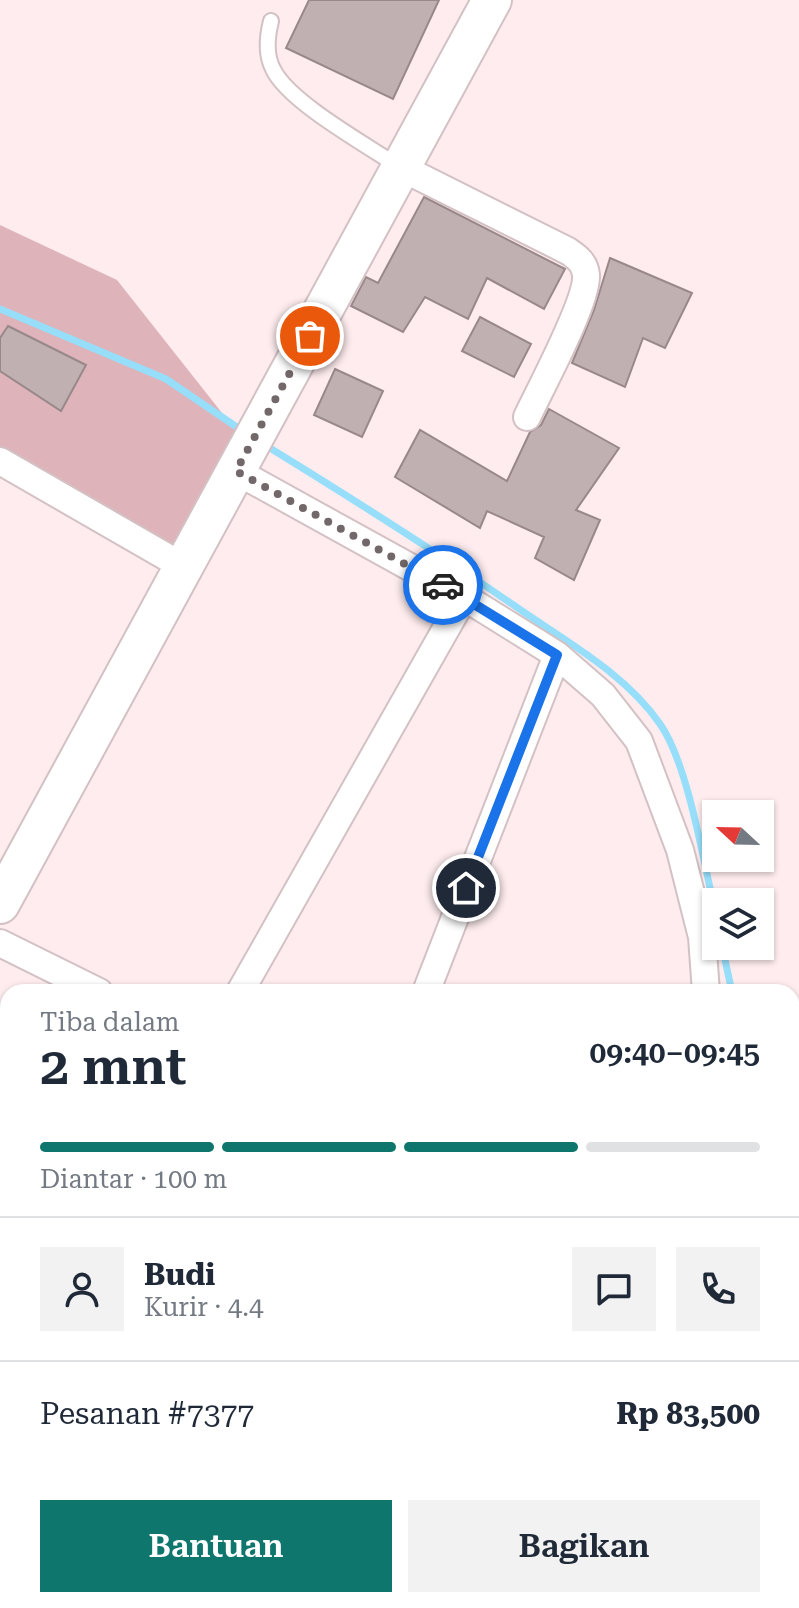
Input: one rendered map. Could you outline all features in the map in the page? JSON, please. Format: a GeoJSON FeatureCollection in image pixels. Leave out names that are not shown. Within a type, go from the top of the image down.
{"type":"FeatureCollection","features":[{"type":"Feature","properties":{"kind":"street"},"geometry":{"type":"LineString","coordinates":[[0,904],[492,0]]}},
{"type":"Feature","properties":{"kind":"street"},"geometry":{"type":"LineString","coordinates":[[402,168],[568,251],[584,265],[586,277],[578,304],[527,417]]}},
{"type":"Feature","properties":{"kind":"street"},"geometry":{"type":"LineString","coordinates":[[0,461],[184,567]]}},
{"type":"Feature","properties":{"kind":"street"},"geometry":{"type":"LineString","coordinates":[[238,466],[464,597],[557,655],[603,695],[639,741],[680,850],[702,937],[705,984]]}},
{"type":"Feature","properties":{"kind":"street"},"geometry":{"type":"LineString","coordinates":[[245,984],[464,597]]}},
{"type":"Feature","properties":{"kind":"street"},"geometry":{"type":"LineString","coordinates":[[429,984],[557,655]]}},
{"type":"Feature","properties":{"kind":"street"},"geometry":{"type":"LineString","coordinates":[[0,943],[83,984]]}},
{"type":"Feature","properties":{"kind":"lane"},"geometry":{"type":"LineString","coordinates":[[271,21],[268,54],[277,77],[305,103],[402,168]]}},
{"type":"Feature","properties":{"kind":"shaded area"},"geometry":{"type":"Polygon","coordinates":[[[0,225],[117,280],[241,437],[177,552],[0,459],[0,225]]]}},
{"type":"Feature","properties":{"kind":"building"},"geometry":{"type":"Polygon","coordinates":[[[309,0],[439,0],[393,99],[286,48],[309,0]]]}},
{"type":"Feature","properties":{"kind":"building"},"geometry":{"type":"Polygon","coordinates":[[[424,197],[565,269],[544,309],[487,278],[468,319],[425,297],[403,332],[351,306],[366,277],[378,283],[424,197]]]}},
{"type":"Feature","properties":{"kind":"building"},"geometry":{"type":"Polygon","coordinates":[[[610,258],[692,293],[665,348],[643,338],[625,387],[572,363],[594,310],[610,258]]]}},
{"type":"Feature","properties":{"kind":"building"},"geometry":{"type":"Polygon","coordinates":[[[480,317],[531,344],[514,377],[462,351],[480,317]]]}},
{"type":"Feature","properties":{"kind":"building"},"geometry":{"type":"Polygon","coordinates":[[[8,326],[86,365],[61,411],[0,371],[0,338],[8,326]]]}},
{"type":"Feature","properties":{"kind":"building"},"geometry":{"type":"Polygon","coordinates":[[[335,369],[383,391],[362,437],[314,415],[335,369]]]}},
{"type":"Feature","properties":{"kind":"building"},"geometry":{"type":"Polygon","coordinates":[[[549,409],[619,448],[576,510],[600,520],[574,580],[535,558],[544,537],[487,511],[480,528],[395,477],[420,430],[507,481],[530,432],[541,425],[549,409]]]}},
{"type":"Feature","properties":{"kind":"waterway"},"geometry":{"type":"LineString","coordinates":[[0,309],[166,379],[244,432]]}},
{"type":"Feature","properties":{"kind":"waterway"},"geometry":{"type":"LineString","coordinates":[[265,445],[461,569],[580,650],[632,691],[660,724],[679,763],[710,888]]}},
{"type":"Feature","properties":{"kind":"waterway"},"geometry":{"type":"LineString","coordinates":[[725,960],[730,984]]}},
{"type":"Feature","properties":{"kind":"way so far"},"geometry":{"type":"LineString","coordinates":[[310,336],[236,471],[443,585]]}},
{"type":"Feature","properties":{"kind":"route"},"geometry":{"type":"LineString","coordinates":[[443,585],[557,655],[466,888]]}}]}
